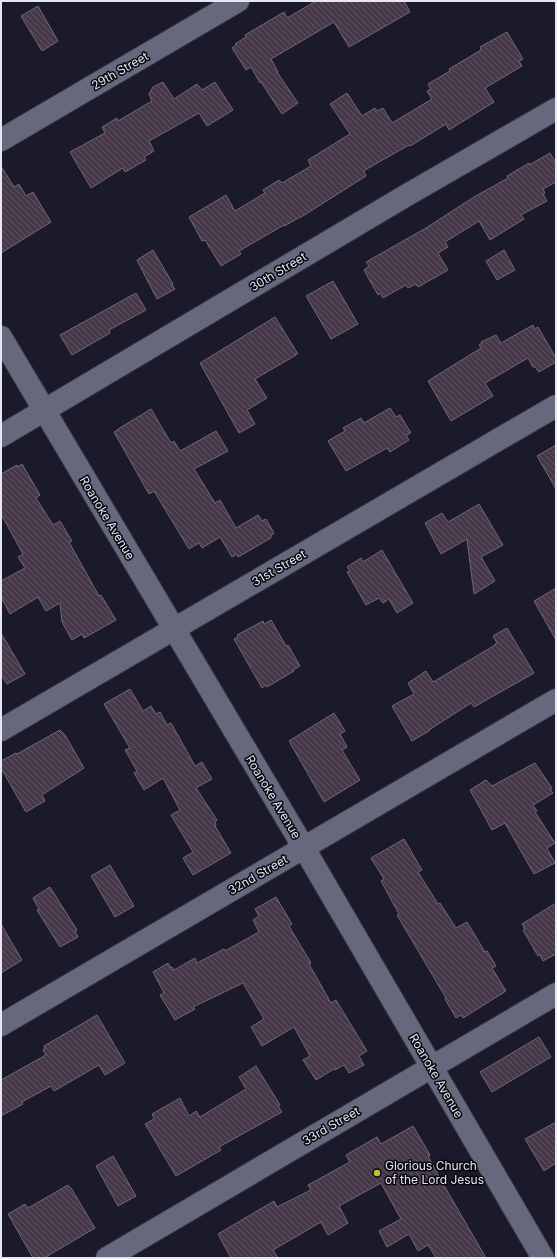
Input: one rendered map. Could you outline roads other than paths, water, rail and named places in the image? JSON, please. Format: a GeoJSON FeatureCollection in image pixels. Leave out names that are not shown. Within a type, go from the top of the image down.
{"type":"FeatureCollection","features":[{"type":"Feature","properties":{"kind":"street","name":"29th Street"},"geometry":{"type":"LineString","coordinates":[[1,140],[238,1]]}},
{"type":"Feature","properties":{"kind":"street","name":"30th Street"},"geometry":{"type":"LineString","coordinates":[[1,436],[407,195],[556,109]]}},
{"type":"Feature","properties":{"kind":"street","name":"Roanoke Avenue"},"geometry":{"type":"LineString","coordinates":[[1,337],[173,630],[304,848],[543,1258]]}},
{"type":"Feature","properties":{"kind":"street","name":"31st Street"},"geometry":{"type":"LineString","coordinates":[[1,730],[556,406]]}},
{"type":"Feature","properties":{"kind":"street","name":"32nd Street"},"geometry":{"type":"LineString","coordinates":[[1,1025],[556,700]]}},
{"type":"Feature","properties":{"kind":"street","name":"33rd Street"},"geometry":{"type":"LineString","coordinates":[[107,1258],[556,994]]}},
{"type":"Feature","properties":{"kind":"place","name":"Glorious Church of the Lord Jesus"},"geometry":{"type":"Point","coordinates":[377,1173]}}]}
